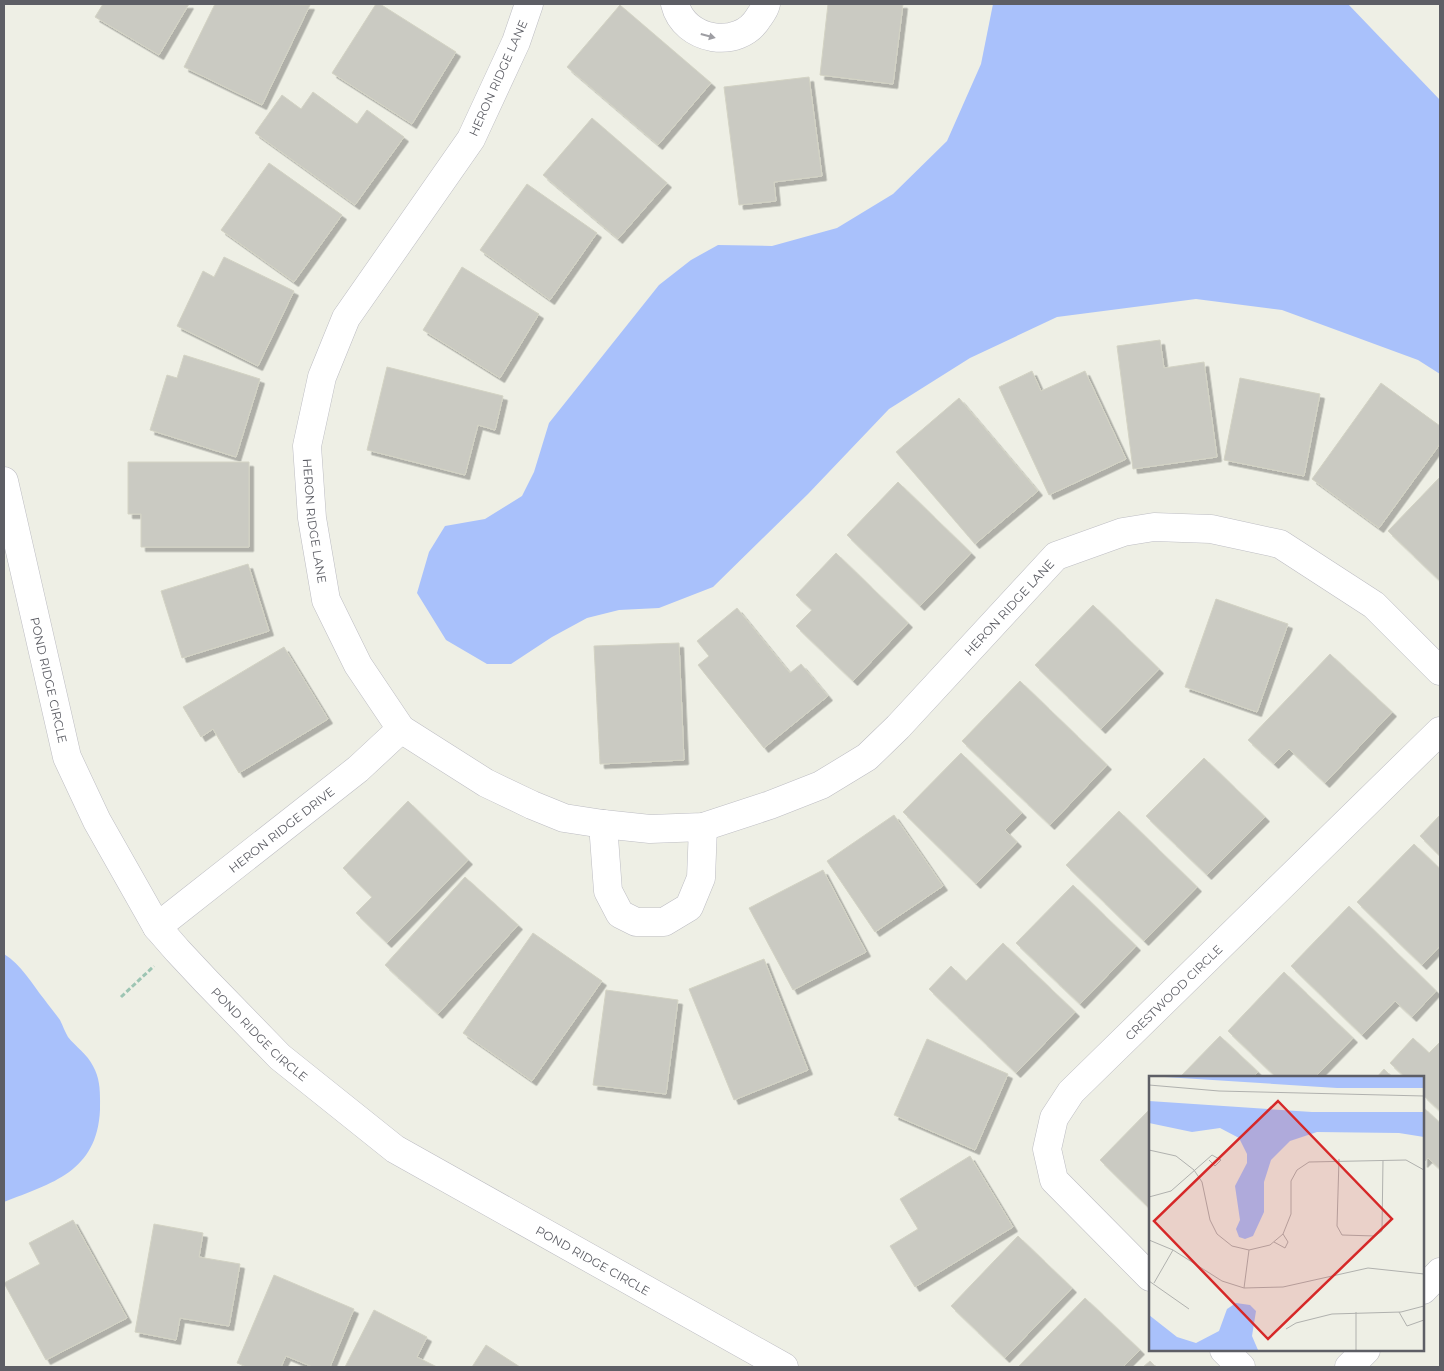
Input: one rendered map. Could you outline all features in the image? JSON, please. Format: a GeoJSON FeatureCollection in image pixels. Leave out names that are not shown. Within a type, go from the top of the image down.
{"type":"FeatureCollection","features":[{"type":"Feature","properties":{"kind":"street","name":"HERON RIDGE LANE"},"geometry":{"type":"LineString","coordinates":[[529,4],[516,42],[471,140],[346,318],[322,377],[307,446],[312,518],[326,600],[358,665],[401,729],[486,783],[564,818],[650,829],[703,827],[821,786],[867,757],[898,727],[1056,556],[1123,532],[1154,527],[1211,529],[1280,544],[1374,605],[1440,671]]}},
{"type":"Feature","properties":{"kind":"street"},"geometry":{"type":"LineString","coordinates":[[675,4],[677,11],[688,26],[704,36],[723,39],[741,34],[756,23],[766,4]]}},
{"type":"Feature","properties":{"kind":"street","name":"POND RIDGE CIRCLE"},"geometry":{"type":"LineString","coordinates":[[4,481],[67,757],[97,821],[157,927],[206,982],[280,1057],[395,1150],[784,1367]]}},
{"type":"Feature","properties":{"kind":"street","name":"HERON RIDGE DRIVE"},"geometry":{"type":"LineString","coordinates":[[157,927],[358,769],[401,729]]}},
{"type":"Feature","properties":{"kind":"street","name":"CRESTWOOD CIRCLE"},"geometry":{"type":"LineString","coordinates":[[1149,1276],[1054,1180],[1047,1149],[1054,1118],[1071,1092],[1440,731]]}},
{"type":"Feature","properties":{"kind":"street"},"geometry":{"type":"LineString","coordinates":[[603,824],[608,891],[620,914],[636,922],[664,922],[689,907],[701,878],[703,827]]}},
{"type":"Feature","properties":{"kind":"street"},"geometry":{"type":"LineString","coordinates":[[1424,1289],[1440,1272]]}},
{"type":"Feature","properties":{"kind":"street"},"geometry":{"type":"LineString","coordinates":[[1225,1351],[1241,1367]]}},
{"type":"Feature","properties":{"kind":"street"},"geometry":{"type":"LineString","coordinates":[[1349,1367],[1365,1351]]}},
{"type":"Feature","properties":{"kind":"path"},"geometry":{"type":"LineString","coordinates":[[121,996],[156,964]]}},
{"type":"Feature","properties":{"kind":"water"},"geometry":{"type":"Polygon","coordinates":[[[993,4],[1348,4],[1440,100],[1440,374],[1418,360],[1282,310],[1196,299],[1057,317],[970,358],[889,409],[808,494],[713,587],[659,608],[619,610],[587,618],[552,637],[511,664],[487,664],[446,640],[417,593],[429,552],[445,526],[485,519],[522,496],[534,472],[549,423],[659,285],[691,260],[718,245],[772,246],[837,228],[893,194],[947,141],[981,64],[993,4]]]}},
{"type":"Feature","properties":{"kind":"water"},"geometry":{"type":"Polygon","coordinates":[[[4,954],[16,963],[26,975],[60,1020],[68,1037],[91,1062],[96,1071],[100,1088],[100,1110],[97,1131],[90,1148],[81,1161],[55,1181],[4,1202],[4,954]]]}},
{"type":"Feature","properties":{"kind":"building"},"geometry":{"type":"Polygon","coordinates":[[[103,4],[189,4],[159,55],[95,17],[103,4]]]}},
{"type":"Feature","properties":{"kind":"building"},"geometry":{"type":"Polygon","coordinates":[[[215,4],[310,5],[262,105],[184,67],[215,4]]]}},
{"type":"Feature","properties":{"kind":"building"},"geometry":{"type":"Polygon","coordinates":[[[376,4],[380,4],[456,52],[412,124],[332,73],[376,4]]]}},
{"type":"Feature","properties":{"kind":"building"},"geometry":{"type":"Polygon","coordinates":[[[828,4],[903,4],[893,84],[820,75],[828,4]]]}},
{"type":"Feature","properties":{"kind":"building"},"geometry":{"type":"Polygon","coordinates":[[[620,5],[711,83],[658,145],[567,67],[620,5]]]}},
{"type":"Feature","properties":{"kind":"building"},"geometry":{"type":"Polygon","coordinates":[[[809,77],[822,176],[774,182],[776,201],[739,205],[724,87],[809,77]]]}},
{"type":"Feature","properties":{"kind":"building"},"geometry":{"type":"Polygon","coordinates":[[[313,92],[357,124],[367,110],[404,137],[355,205],[255,133],[282,95],[301,109],[313,92]]]}},
{"type":"Feature","properties":{"kind":"building"},"geometry":{"type":"Polygon","coordinates":[[[592,118],[667,183],[618,239],[543,175],[592,118]]]}},
{"type":"Feature","properties":{"kind":"building"},"geometry":{"type":"Polygon","coordinates":[[[269,163],[342,215],[294,282],[221,230],[269,163]]]}},
{"type":"Feature","properties":{"kind":"building"},"geometry":{"type":"Polygon","coordinates":[[[527,184],[597,233],[550,300],[480,250],[527,184]]]}},
{"type":"Feature","properties":{"kind":"building"},"geometry":{"type":"Polygon","coordinates":[[[224,257],[294,291],[258,366],[177,326],[203,271],[214,277],[224,257]]]}},
{"type":"Feature","properties":{"kind":"building"},"geometry":{"type":"Polygon","coordinates":[[[462,267],[539,314],[500,378],[423,330],[462,267]]]}},
{"type":"Feature","properties":{"kind":"building"},"geometry":{"type":"Polygon","coordinates":[[[1160,340],[1164,368],[1204,362],[1217,457],[1133,469],[1117,346],[1160,340]]]}},
{"type":"Feature","properties":{"kind":"building"},"geometry":{"type":"Polygon","coordinates":[[[184,355],[260,379],[236,457],[150,430],[167,375],[177,378],[184,355]]]}},
{"type":"Feature","properties":{"kind":"building"},"geometry":{"type":"Polygon","coordinates":[[[387,367],[503,396],[495,430],[478,425],[465,475],[367,450],[387,367]]]}},
{"type":"Feature","properties":{"kind":"building"},"geometry":{"type":"Polygon","coordinates":[[[1032,371],[1041,391],[1085,371],[1126,459],[1049,495],[999,387],[1032,371]]]}},
{"type":"Feature","properties":{"kind":"building"},"geometry":{"type":"Polygon","coordinates":[[[1240,378],[1320,394],[1304,476],[1224,460],[1240,378]]]}},
{"type":"Feature","properties":{"kind":"building"},"geometry":{"type":"Polygon","coordinates":[[[1381,383],[1440,426],[1440,444],[1379,528],[1312,479],[1381,383]]]}},
{"type":"Feature","properties":{"kind":"building"},"geometry":{"type":"Polygon","coordinates":[[[959,398],[1038,491],[975,544],[896,452],[959,398]]]}},
{"type":"Feature","properties":{"kind":"building"},"geometry":{"type":"Polygon","coordinates":[[[128,462],[249,462],[249,547],[141,547],[141,514],[128,514],[128,462]]]}},
{"type":"Feature","properties":{"kind":"building"},"geometry":{"type":"Polygon","coordinates":[[[1440,477],[1440,581],[1388,531],[1440,477]]]}},
{"type":"Feature","properties":{"kind":"building"},"geometry":{"type":"Polygon","coordinates":[[[898,482],[971,553],[920,606],[847,535],[898,482]]]}},
{"type":"Feature","properties":{"kind":"building"},"geometry":{"type":"Polygon","coordinates":[[[836,553],[908,623],[853,681],[796,626],[812,610],[796,595],[836,553]]]}},
{"type":"Feature","properties":{"kind":"building"},"geometry":{"type":"Polygon","coordinates":[[[248,564],[269,631],[182,658],[161,591],[248,564]]]}},
{"type":"Feature","properties":{"kind":"building"},"geometry":{"type":"Polygon","coordinates":[[[1216,599],[1288,624],[1257,712],[1185,687],[1216,599]]]}},
{"type":"Feature","properties":{"kind":"building"},"geometry":{"type":"Polygon","coordinates":[[[1093,605],[1159,669],[1101,729],[1035,665],[1093,605]]]}},
{"type":"Feature","properties":{"kind":"building"},"geometry":{"type":"Polygon","coordinates":[[[737,608],[790,673],[801,664],[828,696],[764,748],[698,665],[709,656],[697,641],[737,608]]]}},
{"type":"Feature","properties":{"kind":"building"},"geometry":{"type":"Polygon","coordinates":[[[679,643],[684,760],[600,764],[594,646],[679,643]]]}},
{"type":"Feature","properties":{"kind":"building"},"geometry":{"type":"Polygon","coordinates":[[[284,647],[328,719],[239,773],[213,729],[201,737],[183,707],[284,647]]]}},
{"type":"Feature","properties":{"kind":"building"},"geometry":{"type":"Polygon","coordinates":[[[1330,654],[1392,712],[1325,783],[1289,749],[1274,764],[1248,740],[1330,654]]]}},
{"type":"Feature","properties":{"kind":"building"},"geometry":{"type":"Polygon","coordinates":[[[1020,681],[1107,765],[1050,825],[962,741],[1020,681]]]}},
{"type":"Feature","properties":{"kind":"building"},"geometry":{"type":"Polygon","coordinates":[[[961,753],[1022,813],[1005,830],[1017,842],[976,884],[903,812],[961,753]]]}},
{"type":"Feature","properties":{"kind":"building"},"geometry":{"type":"Polygon","coordinates":[[[1204,758],[1265,817],[1207,875],[1146,816],[1204,758]]]}},
{"type":"Feature","properties":{"kind":"building"},"geometry":{"type":"Polygon","coordinates":[[[408,801],[468,860],[387,943],[356,913],[372,897],[343,868],[408,801]]]}},
{"type":"Feature","properties":{"kind":"building"},"geometry":{"type":"Polygon","coordinates":[[[1119,811],[1197,887],[1144,941],[1066,865],[1119,811]]]}},
{"type":"Feature","properties":{"kind":"building"},"geometry":{"type":"Polygon","coordinates":[[[894,815],[943,886],[875,932],[827,861],[894,815]]]}},
{"type":"Feature","properties":{"kind":"building"},"geometry":{"type":"Polygon","coordinates":[[[1440,815],[1440,856],[1420,836],[1440,815]]]}},
{"type":"Feature","properties":{"kind":"building"},"geometry":{"type":"Polygon","coordinates":[[[1414,844],[1440,869],[1440,946],[1422,965],[1357,902],[1414,844]]]}},
{"type":"Feature","properties":{"kind":"building"},"geometry":{"type":"Polygon","coordinates":[[[823,870],[866,952],[793,990],[749,908],[823,870]]]}},
{"type":"Feature","properties":{"kind":"building"},"geometry":{"type":"Polygon","coordinates":[[[465,877],[518,925],[438,1014],[385,965],[465,877]]]}},
{"type":"Feature","properties":{"kind":"building"},"geometry":{"type":"Polygon","coordinates":[[[1073,885],[1136,946],[1080,1004],[1016,943],[1073,885]]]}},
{"type":"Feature","properties":{"kind":"building"},"geometry":{"type":"Polygon","coordinates":[[[1349,906],[1436,991],[1412,1017],[1395,1001],[1362,1035],[1291,966],[1349,906]]]}},
{"type":"Feature","properties":{"kind":"building"},"geometry":{"type":"Polygon","coordinates":[[[533,933],[602,981],[532,1081],[463,1033],[533,933]]]}},
{"type":"Feature","properties":{"kind":"building"},"geometry":{"type":"Polygon","coordinates":[[[1003,943],[1075,1012],[1016,1073],[929,989],[951,966],[966,981],[1003,943]]]}},
{"type":"Feature","properties":{"kind":"building"},"geometry":{"type":"Polygon","coordinates":[[[764,959],[808,1070],[734,1100],[689,989],[764,959]]]}},
{"type":"Feature","properties":{"kind":"building"},"geometry":{"type":"Polygon","coordinates":[[[1284,972],[1353,1038],[1316,1076],[1275,1076],[1228,1031],[1284,972]]]}},
{"type":"Feature","properties":{"kind":"building"},"geometry":{"type":"Polygon","coordinates":[[[606,990],[678,1000],[666,1094],[593,1085],[606,990]]]}},
{"type":"Feature","properties":{"kind":"building"},"geometry":{"type":"Polygon","coordinates":[[[1220,1036],[1258,1072],[1254,1076],[1181,1076],[1220,1036]]]}},
{"type":"Feature","properties":{"kind":"building"},"geometry":{"type":"Polygon","coordinates":[[[1413,1038],[1429,1053],[1440,1042],[1440,1111],[1424,1096],[1424,1076],[1404,1076],[1390,1063],[1413,1038]]]}},
{"type":"Feature","properties":{"kind":"building"},"geometry":{"type":"Polygon","coordinates":[[[927,1039],[1008,1074],[975,1150],[894,1115],[927,1039]]]}},
{"type":"Feature","properties":{"kind":"building"},"geometry":{"type":"Polygon","coordinates":[[[1384,1069],[1391,1076],[1378,1076],[1384,1069]]]}},
{"type":"Feature","properties":{"kind":"building"},"geometry":{"type":"Polygon","coordinates":[[[1424,1108],[1440,1123],[1440,1169],[1428,1158],[1424,1162],[1424,1108]]]}},
{"type":"Feature","properties":{"kind":"building"},"geometry":{"type":"Polygon","coordinates":[[[1149,1110],[1149,1208],[1100,1160],[1149,1110]]]}},
{"type":"Feature","properties":{"kind":"building"},"geometry":{"type":"Polygon","coordinates":[[[970,1156],[1013,1227],[915,1287],[890,1246],[918,1229],[900,1199],[970,1156]]]}},
{"type":"Feature","properties":{"kind":"building"},"geometry":{"type":"Polygon","coordinates":[[[73,1220],[127,1318],[46,1360],[4,1283],[40,1264],[29,1243],[73,1220]]]}},
{"type":"Feature","properties":{"kind":"building"},"geometry":{"type":"Polygon","coordinates":[[[154,1224],[203,1233],[199,1257],[240,1264],[229,1326],[180,1318],[176,1340],[135,1332],[154,1224]]]}},
{"type":"Feature","properties":{"kind":"building"},"geometry":{"type":"Polygon","coordinates":[[[1018,1236],[1072,1288],[1005,1358],[951,1306],[1018,1236]]]}},
{"type":"Feature","properties":{"kind":"building"},"geometry":{"type":"Polygon","coordinates":[[[274,1275],[354,1309],[330,1367],[313,1367],[286,1356],[281,1367],[247,1367],[237,1363],[274,1275]]]}},
{"type":"Feature","properties":{"kind":"building"},"geometry":{"type":"Polygon","coordinates":[[[1085,1298],[1140,1350],[1123,1367],[1018,1367],[1085,1298]]]}},
{"type":"Feature","properties":{"kind":"building"},"geometry":{"type":"Polygon","coordinates":[[[374,1310],[427,1337],[417,1357],[437,1367],[345,1367],[374,1310]]]}},
{"type":"Feature","properties":{"kind":"building"},"geometry":{"type":"Polygon","coordinates":[[[486,1345],[520,1367],[472,1367],[486,1345]]]}},
{"type":"Feature","properties":{"kind":"building"},"geometry":{"type":"Polygon","coordinates":[[[1150,1361],[1156,1367],[1143,1367],[1150,1361]]]}}]}
